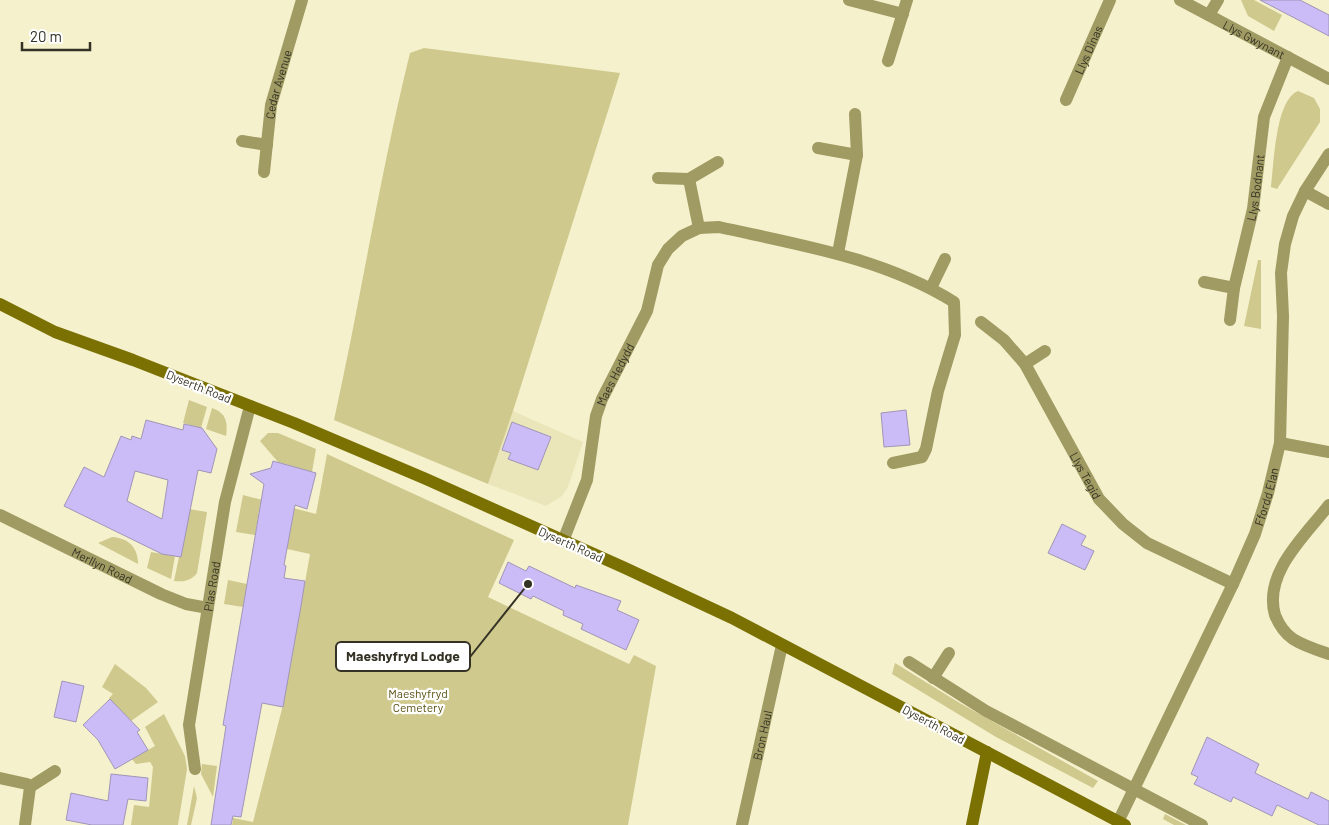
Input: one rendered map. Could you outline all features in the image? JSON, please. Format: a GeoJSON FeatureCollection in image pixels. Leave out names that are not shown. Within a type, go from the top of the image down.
{"type":"FeatureCollection","features":[{"type":"Feature","properties":{"kind":"main road","name":"Dyserth Road"},"geometry":{"type":"LineString","coordinates":[[0,304],[55,332],[250,406],[426,479],[732,618],[1121,823]]}},
{"type":"Feature","properties":{"kind":"main road"},"geometry":{"type":"LineString","coordinates":[[972,825],[987,752]]}},
{"type":"Feature","properties":{"kind":"street","name":"Cedar Avenue"},"geometry":{"type":"LineString","coordinates":[[264,172],[271,104],[302,0]]}},
{"type":"Feature","properties":{"kind":"street"},"geometry":{"type":"LineString","coordinates":[[850,0],[903,14]]}},
{"type":"Feature","properties":{"kind":"street"},"geometry":{"type":"LineString","coordinates":[[888,61],[908,0]]}},
{"type":"Feature","properties":{"kind":"street","name":"Llys Dinas"},"geometry":{"type":"LineString","coordinates":[[1066,100],[1110,0]]}},
{"type":"Feature","properties":{"kind":"street","name":"Llys Gwynant"},"geometry":{"type":"LineString","coordinates":[[1180,0],[1329,79]]}},
{"type":"Feature","properties":{"kind":"street"},"geometry":{"type":"LineString","coordinates":[[1209,16],[1218,0]]}},
{"type":"Feature","properties":{"kind":"street","name":"Llys Bodnant"},"geometry":{"type":"LineString","coordinates":[[1230,320],[1234,288],[1252,209],[1264,117],[1288,57]]}},
{"type":"Feature","properties":{"kind":"street"},"geometry":{"type":"LineString","coordinates":[[838,253],[857,155],[855,114]]}},
{"type":"Feature","properties":{"kind":"street"},"geometry":{"type":"LineString","coordinates":[[242,141],[267,145]]}},
{"type":"Feature","properties":{"kind":"street"},"geometry":{"type":"LineString","coordinates":[[818,148],[857,155]]}},
{"type":"Feature","properties":{"kind":"street","name":"Ffordd Elan"},"geometry":{"type":"LineString","coordinates":[[1121,823],[1134,790],[1233,584],[1258,526],[1280,443],[1283,316],[1281,273],[1284,244],[1293,216],[1305,191],[1329,154]]}},
{"type":"Feature","properties":{"kind":"street"},"geometry":{"type":"LineString","coordinates":[[658,178],[689,179],[718,162]]}},
{"type":"Feature","properties":{"kind":"street"},"geometry":{"type":"LineString","coordinates":[[689,179],[700,228]]}},
{"type":"Feature","properties":{"kind":"street"},"geometry":{"type":"LineString","coordinates":[[1305,191],[1329,204]]}},
{"type":"Feature","properties":{"kind":"street","name":"Maes Hedydd"},"geometry":{"type":"LineString","coordinates":[[564,541],[587,480],[599,408],[647,311],[658,266],[668,249],[682,236],[700,228],[719,227],[838,253],[892,271],[931,288],[954,302],[954,335],[938,392],[926,449],[922,457],[893,463]]}},
{"type":"Feature","properties":{"kind":"street"},"geometry":{"type":"LineString","coordinates":[[931,288],[945,260]]}},
{"type":"Feature","properties":{"kind":"street"},"geometry":{"type":"LineString","coordinates":[[1204,282],[1234,288]]}},
{"type":"Feature","properties":{"kind":"street","name":"Llys Tegid"},"geometry":{"type":"LineString","coordinates":[[981,322],[1004,340],[1025,364],[1099,499],[1123,524],[1147,543],[1233,584]]}},
{"type":"Feature","properties":{"kind":"street"},"geometry":{"type":"LineString","coordinates":[[1025,364],[1045,352]]}},
{"type":"Feature","properties":{"kind":"street","name":"Plas Road"},"geometry":{"type":"LineString","coordinates":[[194,769],[189,725],[225,502],[250,406]]}},
{"type":"Feature","properties":{"kind":"street"},"geometry":{"type":"LineString","coordinates":[[1280,443],[1329,452]]}},
{"type":"Feature","properties":{"kind":"street"},"geometry":{"type":"LineString","coordinates":[[1329,505],[1284,564],[1272,590],[1273,608],[1279,626],[1293,639],[1329,654]]}},
{"type":"Feature","properties":{"kind":"street","name":"Merllyn Road"},"geometry":{"type":"LineString","coordinates":[[0,515],[161,594],[186,604],[208,608]]}},
{"type":"Feature","properties":{"kind":"street","name":"Bron Haul"},"geometry":{"type":"LineString","coordinates":[[742,825],[782,645]]}},
{"type":"Feature","properties":{"kind":"street"},"geometry":{"type":"LineString","coordinates":[[933,678],[949,653]]}},
{"type":"Feature","properties":{"kind":"street"},"geometry":{"type":"LineString","coordinates":[[909,662],[986,711],[1202,825]]}},
{"type":"Feature","properties":{"kind":"street"},"geometry":{"type":"LineString","coordinates":[[25,825],[30,787],[55,771]]}},
{"type":"Feature","properties":{"kind":"street"},"geometry":{"type":"LineString","coordinates":[[0,778],[26,784],[30,787]]}},
{"type":"Feature","properties":{"kind":"shaded area"},"geometry":{"type":"Polygon","coordinates":[[[513,411],[583,442],[568,487],[562,496],[546,506],[488,484],[513,411]]]}},
{"type":"Feature","properties":{"kind":"green space"},"geometry":{"type":"Polygon","coordinates":[[[1241,0],[1254,0],[1282,15],[1274,31],[1248,16],[1241,0]]]}},
{"type":"Feature","properties":{"kind":"green space"},"geometry":{"type":"Polygon","coordinates":[[[424,48],[620,73],[488,484],[334,420],[389,144],[410,53],[424,48]]]}},
{"type":"Feature","properties":{"kind":"green space"},"geometry":{"type":"Polygon","coordinates":[[[1298,91],[1314,98],[1320,109],[1320,122],[1277,189],[1271,187],[1280,120],[1284,107],[1290,97],[1298,91]]]}},
{"type":"Feature","properties":{"kind":"green space"},"geometry":{"type":"Polygon","coordinates":[[[1258,260],[1261,260],[1261,329],[1244,326],[1258,260]]]}},
{"type":"Feature","properties":{"kind":"green space"},"geometry":{"type":"Polygon","coordinates":[[[189,400],[207,407],[201,428],[183,423],[189,400]]]}},
{"type":"Feature","properties":{"kind":"green space"},"geometry":{"type":"Polygon","coordinates":[[[212,408],[223,415],[225,419],[227,426],[226,436],[206,429],[212,408]]]}},
{"type":"Feature","properties":{"kind":"green space"},"geometry":{"type":"Polygon","coordinates":[[[268,433],[278,433],[316,449],[312,472],[278,462],[260,441],[268,433]]]}},
{"type":"Feature","properties":{"kind":"green space","name":"Maeshyfryd Cemetery"},"geometry":{"type":"Polygon","coordinates":[[[327,454],[514,540],[488,597],[629,664],[634,655],[656,666],[628,825],[232,825],[233,818],[253,822],[285,697],[266,693],[290,668],[310,554],[287,549],[294,511],[260,505],[255,535],[236,532],[243,495],[316,514],[327,454]]]}},
{"type":"Feature","properties":{"kind":"green space"},"geometry":{"type":"Polygon","coordinates":[[[189,509],[207,512],[197,573],[187,580],[174,581],[189,509]]]}},
{"type":"Feature","properties":{"kind":"green space"},"geometry":{"type":"Polygon","coordinates":[[[112,537],[123,539],[131,544],[138,558],[138,564],[98,543],[112,537]]]}},
{"type":"Feature","properties":{"kind":"green space"},"geometry":{"type":"Polygon","coordinates":[[[151,552],[175,556],[171,579],[147,568],[151,552]]]}},
{"type":"Feature","properties":{"kind":"green space"},"geometry":{"type":"Polygon","coordinates":[[[228,580],[247,584],[243,607],[224,604],[228,580]]]}},
{"type":"Feature","properties":{"kind":"green space"},"geometry":{"type":"Polygon","coordinates":[[[895,663],[958,702],[1098,781],[1093,788],[996,737],[892,674],[895,663]]]}},
{"type":"Feature","properties":{"kind":"green space"},"geometry":{"type":"Polygon","coordinates":[[[115,664],[146,688],[158,702],[131,721],[109,698],[113,694],[102,687],[115,664]]]}},
{"type":"Feature","properties":{"kind":"green space"},"geometry":{"type":"Polygon","coordinates":[[[164,714],[185,756],[187,769],[178,825],[131,825],[134,805],[149,807],[153,767],[150,762],[136,764],[132,759],[155,746],[145,727],[164,714]]]}},
{"type":"Feature","properties":{"kind":"green space"},"geometry":{"type":"Polygon","coordinates":[[[202,764],[217,766],[213,797],[201,774],[202,764]]]}},
{"type":"Feature","properties":{"kind":"green space"},"geometry":{"type":"Polygon","coordinates":[[[194,786],[197,798],[191,825],[187,825],[194,786]]]}},
{"type":"Feature","properties":{"kind":"green space"},"geometry":{"type":"Polygon","coordinates":[[[1165,814],[1186,825],[1174,825],[1163,819],[1165,814]]]}},
{"type":"Feature","properties":{"kind":"building"},"geometry":{"type":"Polygon","coordinates":[[[1260,0],[1300,0],[1329,15],[1329,36],[1260,0]]]}},
{"type":"Feature","properties":{"kind":"building"},"geometry":{"type":"Polygon","coordinates":[[[906,410],[910,445],[884,447],[881,413],[906,410]]]}},
{"type":"Feature","properties":{"kind":"building"},"geometry":{"type":"Polygon","coordinates":[[[146,420],[183,430],[184,424],[202,428],[217,449],[211,473],[198,470],[181,557],[162,554],[64,506],[84,467],[104,477],[121,436],[131,440],[132,436],[141,439],[146,420]],[[135,471],[127,501],[162,519],[168,480],[135,471]]]}},
{"type":"Feature","properties":{"kind":"building"},"geometry":{"type":"Polygon","coordinates":[[[512,422],[551,437],[538,470],[508,459],[511,453],[502,450],[512,422]]]}},
{"type":"Feature","properties":{"kind":"building"},"geometry":{"type":"Polygon","coordinates":[[[273,461],[316,473],[307,509],[295,505],[284,565],[286,566],[284,578],[305,581],[301,606],[283,707],[262,703],[241,817],[233,816],[231,825],[211,825],[226,726],[223,725],[264,484],[250,474],[271,468],[273,461]]]}},
{"type":"Feature","properties":{"kind":"building"},"geometry":{"type":"Polygon","coordinates":[[[1062,524],[1086,536],[1081,545],[1094,551],[1085,570],[1048,553],[1062,524]]]}},
{"type":"Feature","properties":{"kind":"building"},"geometry":{"type":"Polygon","coordinates":[[[508,562],[526,571],[529,566],[575,588],[576,585],[621,601],[617,610],[639,620],[626,650],[581,629],[583,624],[563,615],[564,611],[533,596],[531,599],[499,583],[508,562]]]}},
{"type":"Feature","properties":{"kind":"building"},"geometry":{"type":"Polygon","coordinates":[[[62,681],[84,686],[76,722],[54,717],[62,681]]]}},
{"type":"Feature","properties":{"kind":"building"},"geometry":{"type":"Polygon","coordinates":[[[110,699],[140,730],[137,732],[148,750],[115,769],[98,740],[83,725],[110,699]]]}},
{"type":"Feature","properties":{"kind":"building"},"geometry":{"type":"Polygon","coordinates":[[[1207,737],[1259,764],[1255,773],[1308,799],[1311,792],[1329,801],[1329,825],[1319,825],[1277,805],[1272,816],[1233,797],[1231,802],[1194,784],[1198,777],[1191,774],[1207,737]]]}},
{"type":"Feature","properties":{"kind":"building"},"geometry":{"type":"Polygon","coordinates":[[[111,774],[148,778],[146,801],[128,799],[123,825],[92,825],[66,820],[71,793],[108,801],[111,774]]]}},
{"type":"Feature","properties":{"kind":"place","name":"Maeshyfryd Lodge"},"geometry":{"type":"Point","coordinates":[528,584]}}]}
